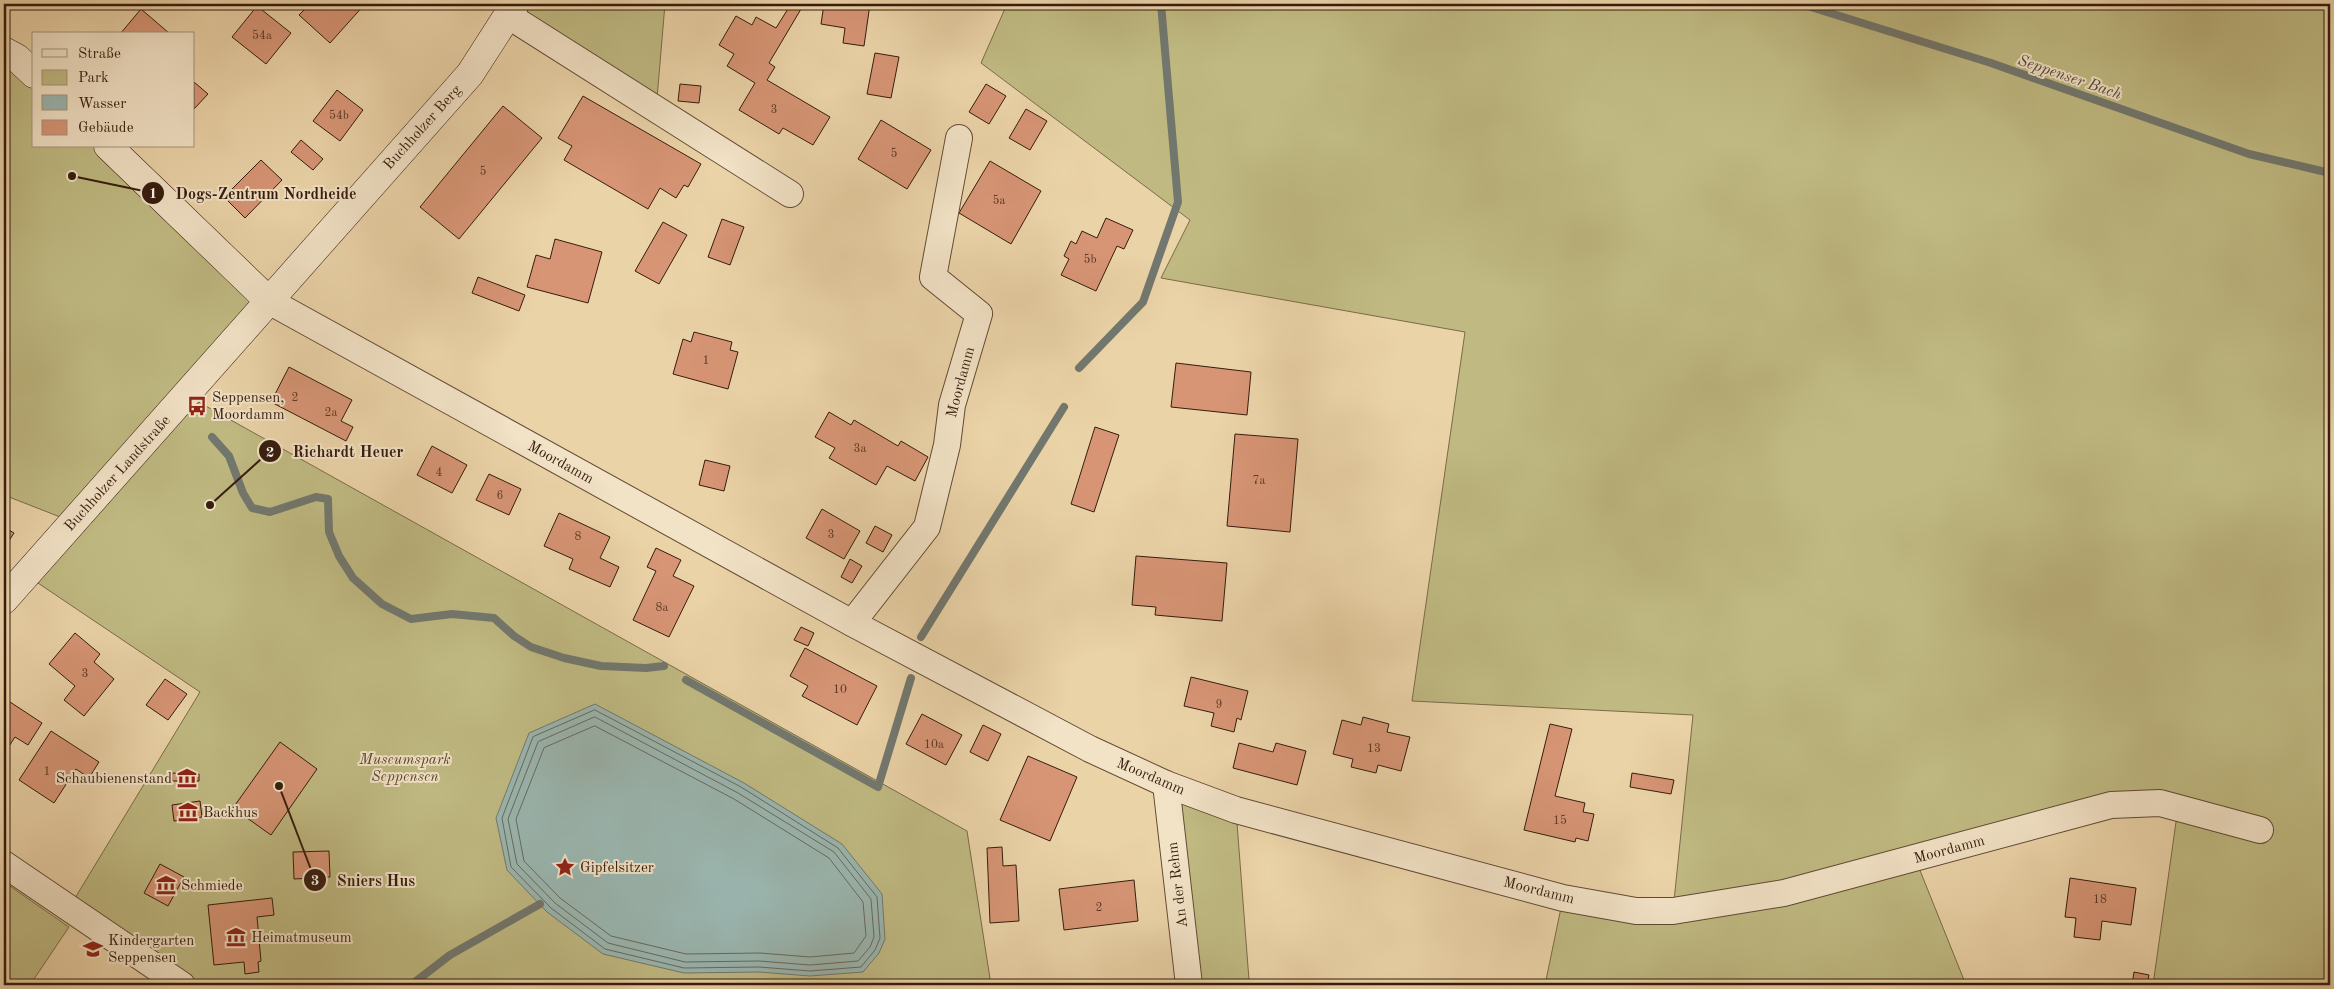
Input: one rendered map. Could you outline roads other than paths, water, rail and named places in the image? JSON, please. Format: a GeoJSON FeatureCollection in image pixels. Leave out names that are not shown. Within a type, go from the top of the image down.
{"type":"FeatureCollection","features":[{"type":"Feature","properties":{"kind":"main road","name":"Buchholzer Berg"},"geometry":{"type":"LineString","coordinates":[[270,300],[338,220],[470,74],[512,10]]}},
{"type":"Feature","properties":{"kind":"main road"},"geometry":{"type":"LineString","coordinates":[[4,51],[17,58],[32,72]]}},
{"type":"Feature","properties":{"kind":"main road"},"geometry":{"type":"LineString","coordinates":[[110,148],[270,300]]}},
{"type":"Feature","properties":{"kind":"main road","name":"Buchholzer Landstraße"},"geometry":{"type":"LineString","coordinates":[[4,600],[270,300]]}},
{"type":"Feature","properties":{"kind":"street","name":"Buchholzer Berg"},"geometry":{"type":"LineString","coordinates":[[512,10],[790,194]]}},
{"type":"Feature","properties":{"kind":"street","name":"Moordamm"},"geometry":{"type":"LineString","coordinates":[[852,624],[927,527],[947,445],[952,405],[979,314],[933,277],[959,138]]}},
{"type":"Feature","properties":{"kind":"street","name":"Moordamm"},"geometry":{"type":"LineString","coordinates":[[270,300],[852,624],[1090,749],[1166,784],[1256,815],[1563,898],[1636,911],[1673,911],[1784,893],[2111,805],[2160,803],[2260,830]]}},
{"type":"Feature","properties":{"kind":"street","name":"An der Rehm"},"geometry":{"type":"LineString","coordinates":[[1166,784],[1189,985]]}},
{"type":"Feature","properties":{"kind":"street"},"geometry":{"type":"LineString","coordinates":[[4,864],[182,985]]}},
{"type":"Feature","properties":{"kind":"water"},"geometry":{"type":"Polygon","coordinates":[[[595,704],[744,783],[842,844],[882,894],[885,939],[879,953],[863,972],[810,976],[759,972],[684,973],[603,954],[547,912],[507,870],[496,818],[529,733],[595,704]]]}},
{"type":"Feature","properties":{"kind":"waterway"},"geometry":{"type":"LineString","coordinates":[[1079,368],[1143,302],[1178,202],[1161,4]]}},
{"type":"Feature","properties":{"kind":"waterway","name":"Seppenser Bach"},"geometry":{"type":"LineString","coordinates":[[1801,4],[1991,63],[2249,154],[2330,173]]}},
{"type":"Feature","properties":{"kind":"waterway"},"geometry":{"type":"LineString","coordinates":[[921,637],[1064,407]]}},
{"type":"Feature","properties":{"kind":"waterway"},"geometry":{"type":"LineString","coordinates":[[212,437],[229,456],[243,493],[252,508],[270,512],[316,497],[328,499],[329,532],[339,556],[353,578],[382,604],[411,619],[452,614],[494,618],[514,636],[531,647],[564,658],[601,666],[646,668],[664,666]]}},
{"type":"Feature","properties":{"kind":"waterway"},"geometry":{"type":"LineString","coordinates":[[686,680],[878,787],[911,678]]}},
{"type":"Feature","properties":{"kind":"waterway"},"geometry":{"type":"LineString","coordinates":[[411,985],[450,955],[540,904]]}},
{"type":"Feature","properties":{"kind":"place","name":"Dogs-Zentrum Nordheide"},"geometry":{"type":"Point","coordinates":[72,176]}},
{"type":"Feature","properties":{"kind":"place","name":"Seppensen, Moordamm"},"geometry":{"type":"Point","coordinates":[197,406]}},
{"type":"Feature","properties":{"kind":"place","name":"Richardt Heuer"},"geometry":{"type":"Point","coordinates":[210,505]}},
{"type":"Feature","properties":{"kind":"place","name":"Schaubienenstand"},"geometry":{"type":"Point","coordinates":[187,778]}},
{"type":"Feature","properties":{"kind":"place","name":"Sniers Hus"},"geometry":{"type":"Point","coordinates":[279,786]}},
{"type":"Feature","properties":{"kind":"place","name":"Backhus"},"geometry":{"type":"Point","coordinates":[188,812]}},
{"type":"Feature","properties":{"kind":"place","name":"Gipfelsitzer"},"geometry":{"type":"Point","coordinates":[565,867]}},
{"type":"Feature","properties":{"kind":"place","name":"Schmiede"},"geometry":{"type":"Point","coordinates":[166,885]}},
{"type":"Feature","properties":{"kind":"place","name":"Heimatmuseum"},"geometry":{"type":"Point","coordinates":[236,937]}},
{"type":"Feature","properties":{"kind":"place","name":"Kindergarten Seppensen"},"geometry":{"type":"Point","coordinates":[93,949]}},
{"type":"Feature","properties":{"kind":"park label","name":"Museumspark Seppensen"},"geometry":{"type":"Point","coordinates":[405,768]}}]}
